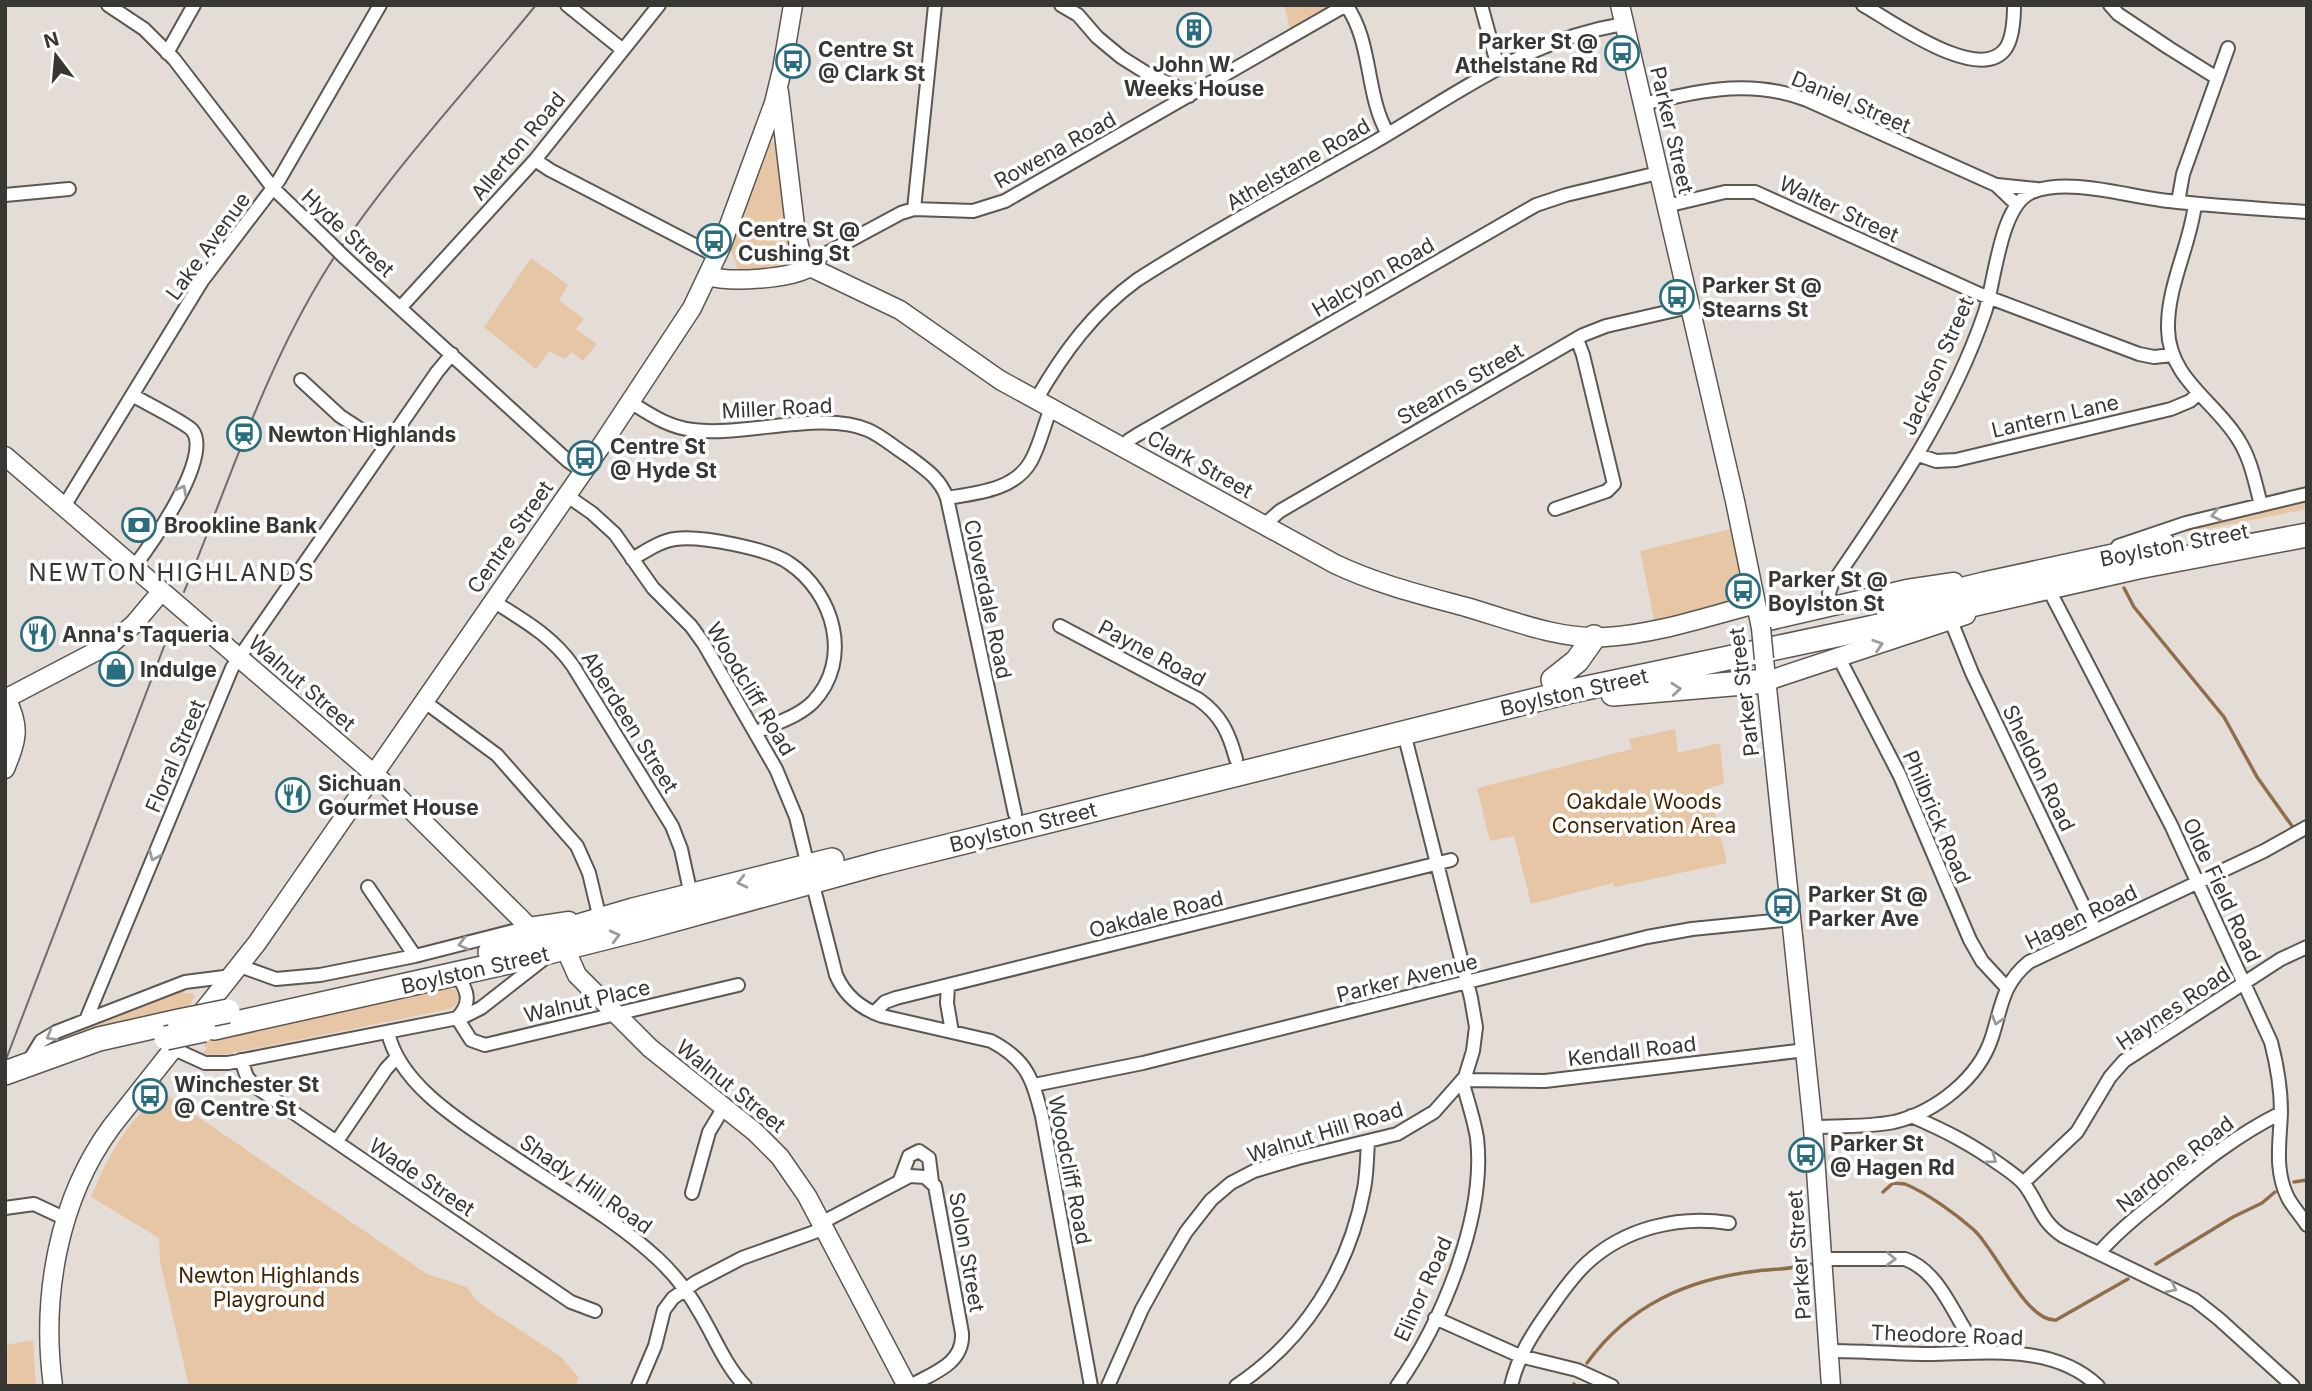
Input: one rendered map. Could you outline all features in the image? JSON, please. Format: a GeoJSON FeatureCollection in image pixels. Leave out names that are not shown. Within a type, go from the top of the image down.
{"type":"FeatureCollection","features":[{"type":"Feature","properties":{"kind":"highway","name":"Boylston Street"},"geometry":{"type":"LineString","coordinates":[[221,1019],[457,975],[559,950],[1015,814],[1553,680],[2307,520]]}},
{"type":"Feature","properties":{"kind":"highway","name":"Boylston Street"},"geometry":{"type":"LineString","coordinates":[[13,1078],[99,1039],[173,1036],[221,1019],[456,961],[691,895],[810,873],[1534,700],[1865,629],[2050,575],[2307,535]]}},
{"type":"Feature","properties":{"kind":"highway"},"geometry":{"type":"LineString","coordinates":[[1553,680],[1577,661],[1594,638]]}},
{"type":"Feature","properties":{"kind":"highway"},"geometry":{"type":"LineString","coordinates":[[1534,700],[1765,670]]}},
{"type":"Feature","properties":{"kind":"main road","name":"Centre Street"},"geometry":{"type":"LineString","coordinates":[[53,1386],[49,1343],[50,1304],[66,1219],[84,1174],[103,1139],[173,1036],[236,971],[374,775],[691,310],[734,213],[779,85],[793,5]]}},
{"type":"Feature","properties":{"kind":"main road","name":"Parker Street"},"geometry":{"type":"LineString","coordinates":[[1620,5],[1735,501],[1761,626],[1806,1050],[1831,1386]]}},
{"type":"Feature","properties":{"kind":"main road"},"geometry":{"type":"LineString","coordinates":[[708,276],[723,280],[748,279],[794,274],[810,267],[803,257],[794,226],[779,85]]}},
{"type":"Feature","properties":{"kind":"main road","name":"Clark Street"},"geometry":{"type":"LineString","coordinates":[[810,267],[900,310],[982,369],[1335,564],[1370,579],[1539,628],[1594,638]]}},
{"type":"Feature","properties":{"kind":"main road","name":"Walnut Street"},"geometry":{"type":"LineString","coordinates":[[5,456],[374,775],[529,927]]}},
{"type":"Feature","properties":{"kind":"main road","name":"Boylston Street"},"geometry":{"type":"LineString","coordinates":[[1761,626],[1910,589],[2050,575]]}},
{"type":"Feature","properties":{"kind":"main road","name":"Boylston Street"},"geometry":{"type":"LineString","coordinates":[[1765,670],[1839,658],[1951,621],[2050,575]]}},
{"type":"Feature","properties":{"kind":"main road"},"geometry":{"type":"LineString","coordinates":[[5,769],[17,733],[14,716],[6,699],[112,643],[134,624],[160,592]]}},
{"type":"Feature","properties":{"kind":"main road","name":"Boylston Street"},"geometry":{"type":"LineString","coordinates":[[1594,638],[1634,634],[1756,604]]}},
{"type":"Feature","properties":{"kind":"main road"},"geometry":{"type":"LineString","coordinates":[[529,927],[600,919]]}},
{"type":"Feature","properties":{"kind":"main road","name":"Walnut Street"},"geometry":{"type":"LineString","coordinates":[[559,950],[578,975],[668,1065],[755,1132],[780,1157],[801,1186],[908,1386]]}},
{"type":"Feature","properties":{"kind":"street","name":"Hyde Street"},"geometry":{"type":"LineString","coordinates":[[108,5],[144,29],[167,53],[273,188],[568,461],[583,471]]}},
{"type":"Feature","properties":{"kind":"street"},"geometry":{"type":"LineString","coordinates":[[167,53],[194,5]]}},
{"type":"Feature","properties":{"kind":"street","name":"Lake Avenue"},"geometry":{"type":"LineString","coordinates":[[63,508],[202,281],[273,188],[380,5]]}},
{"type":"Feature","properties":{"kind":"street"},"geometry":{"type":"LineString","coordinates":[[568,5],[623,50]]}},
{"type":"Feature","properties":{"kind":"street","name":"Allerton Road"},"geometry":{"type":"LineString","coordinates":[[401,307],[535,160],[659,5]]}},
{"type":"Feature","properties":{"kind":"street"},"geometry":{"type":"LineString","coordinates":[[914,209],[935,5]]}},
{"type":"Feature","properties":{"kind":"street"},"geometry":{"type":"LineString","coordinates":[[1061,5],[1078,15],[1097,37],[1130,63],[1183,90],[1189,96]]}},
{"type":"Feature","properties":{"kind":"street"},"geometry":{"type":"LineString","coordinates":[[1346,5],[1358,25],[1381,119],[1388,134]]}},
{"type":"Feature","properties":{"kind":"street","name":"Rowena Road"},"geometry":{"type":"LineString","coordinates":[[810,267],[823,255],[887,220],[914,209],[964,211],[998,204],[1346,5]]}},
{"type":"Feature","properties":{"kind":"street"},"geometry":{"type":"LineString","coordinates":[[1481,5],[1498,67]]}},
{"type":"Feature","properties":{"kind":"street"},"geometry":{"type":"LineString","coordinates":[[1863,5],[1943,51],[1979,60],[1993,58],[2005,50],[2010,38],[2014,5]]}},
{"type":"Feature","properties":{"kind":"street"},"geometry":{"type":"LineString","coordinates":[[2110,5],[2118,14],[2217,78]]}},
{"type":"Feature","properties":{"kind":"street","name":"Athelstane Road"},"geometry":{"type":"LineString","coordinates":[[1044,404],[1056,364],[1074,339],[1126,287],[1498,67],[1559,39],[1624,24]]}},
{"type":"Feature","properties":{"kind":"street"},"geometry":{"type":"LineString","coordinates":[[2178,202],[2183,174],[2228,48]]}},
{"type":"Feature","properties":{"kind":"street","name":"Daniel Street"},"geometry":{"type":"LineString","coordinates":[[1643,104],[1724,87],[1786,93],[1996,185],[2041,190]]}},
{"type":"Feature","properties":{"kind":"street"},"geometry":{"type":"LineString","coordinates":[[535,160],[716,256]]}},
{"type":"Feature","properties":{"kind":"street","name":"Halcyon Road"},"geometry":{"type":"LineString","coordinates":[[1124,448],[1129,440],[1137,435],[1536,205],[1658,173]]}},
{"type":"Feature","properties":{"kind":"street","name":"Daniel Street"},"geometry":{"type":"LineString","coordinates":[[1996,185],[2016,204]]}},
{"type":"Feature","properties":{"kind":"street"},"geometry":{"type":"LineString","coordinates":[[2016,204],[2029,194],[2041,190],[2072,187],[2195,204],[2307,212]]}},
{"type":"Feature","properties":{"kind":"street"},"geometry":{"type":"LineString","coordinates":[[5,195],[69,189]]}},
{"type":"Feature","properties":{"kind":"street","name":"Walter Street"},"geometry":{"type":"LineString","coordinates":[[1666,206],[1725,192],[1755,192],[1989,298],[2139,354],[2154,357],[2173,355]]}},
{"type":"Feature","properties":{"kind":"street","name":"Jackson Street"},"geometry":{"type":"LineString","coordinates":[[1831,608],[1829,593],[1832,584],[1932,432],[1971,346],[1989,298],[2007,226],[2016,204]]}},
{"type":"Feature","properties":{"kind":"street"},"geometry":{"type":"LineString","coordinates":[[2195,204],[2192,226],[2169,307],[2168,337],[2182,372],[2242,445],[2261,505]]}},
{"type":"Feature","properties":{"kind":"street","name":"Stearns Street"},"geometry":{"type":"LineString","coordinates":[[1264,525],[1280,511],[1577,339],[1606,326],[1689,307]]}},
{"type":"Feature","properties":{"kind":"street"},"geometry":{"type":"LineString","coordinates":[[1555,509],[1611,489],[1614,484],[1577,339]]}},
{"type":"Feature","properties":{"kind":"street","name":"Floral Street"},"geometry":{"type":"LineString","coordinates":[[86,1020],[239,658],[452,354]]}},
{"type":"Feature","properties":{"kind":"street"},"geometry":{"type":"LineString","coordinates":[[301,380],[340,416],[386,446]]}},
{"type":"Feature","properties":{"kind":"street","name":"Lantern Lane"},"geometry":{"type":"LineString","coordinates":[[1919,455],[1936,461],[1956,460],[2171,409],[2190,401],[2198,394]]}},
{"type":"Feature","properties":{"kind":"street"},"geometry":{"type":"LineString","coordinates":[[132,395],[189,428],[197,442],[195,461],[188,479],[133,568]]}},
{"type":"Feature","properties":{"kind":"street","name":"Miller Road"},"geometry":{"type":"LineString","coordinates":[[630,402],[665,423],[696,431],[827,423],[856,426],[876,435],[922,466],[938,481],[947,498]]}},
{"type":"Feature","properties":{"kind":"street","name":"Cloverdale Road"},"geometry":{"type":"LineString","coordinates":[[1015,814],[947,498],[989,491],[1023,472],[1035,453],[1044,404]]}},
{"type":"Feature","properties":{"kind":"street"},"geometry":{"type":"LineString","coordinates":[[2050,575],[2172,527],[2307,494]]}},
{"type":"Feature","properties":{"kind":"street","name":"Woodcliff Road"},"geometry":{"type":"LineString","coordinates":[[566,495],[608,527],[653,588],[698,635],[757,732],[792,806],[839,982],[854,1000],[874,1013],[991,1041],[1019,1060],[1030,1075],[1042,1116],[1091,1386]]}},
{"type":"Feature","properties":{"kind":"street"},"geometry":{"type":"LineString","coordinates":[[632,559],[670,540],[704,539],[762,551],[780,558],[813,585],[825,605],[834,633],[835,654],[828,680],[813,701],[801,711],[757,732]]}},
{"type":"Feature","properties":{"kind":"street","name":"Olde Field Road"},"geometry":{"type":"LineString","coordinates":[[2050,575],[2198,882],[2271,1042],[2278,1072],[2281,1112],[2278,1155],[2280,1170],[2288,1198],[2307,1225]]}},
{"type":"Feature","properties":{"kind":"street","name":"Aberdeen Street"},"geometry":{"type":"LineString","coordinates":[[493,601],[546,635],[573,666],[673,826],[691,895]]}},
{"type":"Feature","properties":{"kind":"street","name":"Sheldon Road"},"geometry":{"type":"LineString","coordinates":[[1951,621],[1972,673],[2095,930]]}},
{"type":"Feature","properties":{"kind":"street","name":"Payne Road"},"geometry":{"type":"LineString","coordinates":[[1060,626],[1212,709],[1225,727],[1236,759]]}},
{"type":"Feature","properties":{"kind":"street","name":"Philbrick Road"},"geometry":{"type":"LineString","coordinates":[[1839,658],[1900,776],[1970,940],[1982,961],[2006,987]]}},
{"type":"Feature","properties":{"kind":"street"},"geometry":{"type":"LineString","coordinates":[[425,702],[497,755],[577,846],[589,873],[600,919]]}},
{"type":"Feature","properties":{"kind":"street","name":"Walnut Hill Road"},"geometry":{"type":"LineString","coordinates":[[1108,1386],[1142,1309],[1163,1271],[1186,1233],[1211,1200],[1231,1183],[1254,1171],[1397,1134],[1415,1126],[1434,1112],[1462,1080],[1473,1051],[1476,1027],[1444,862],[1404,733]]}},
{"type":"Feature","properties":{"kind":"street","name":"Hagen Road"},"geometry":{"type":"LineString","coordinates":[[1813,1127],[1893,1122],[1937,1103],[1971,1075],[1981,1063],[1991,1040],[2006,987],[2029,962],[2264,851],[2307,827]]}},
{"type":"Feature","properties":{"kind":"street","name":"Oakdale Road"},"geometry":{"type":"LineString","coordinates":[[874,1013],[890,1000],[1444,862]]}},
{"type":"Feature","properties":{"kind":"street"},"geometry":{"type":"LineString","coordinates":[[368,887],[415,956]]}},
{"type":"Feature","properties":{"kind":"street","name":"Parker Avenue"},"geometry":{"type":"LineString","coordinates":[[1034,1085],[1143,1063],[1647,937],[1692,929],[1792,919]]}},
{"type":"Feature","properties":{"kind":"street"},"geometry":{"type":"LineString","coordinates":[[13,1078],[45,1038],[185,982],[236,971],[284,979],[334,973],[529,927]]}},
{"type":"Feature","properties":{"kind":"street","name":"Haynes Road"},"geometry":{"type":"LineString","coordinates":[[2024,1183],[2077,1132],[2110,1077],[2124,1061],[2244,982],[2281,959],[2307,947]]}},
{"type":"Feature","properties":{"kind":"street"},"geometry":{"type":"LineString","coordinates":[[173,1036],[205,1063],[241,1060],[457,1018],[481,1008],[559,950]]}},
{"type":"Feature","properties":{"kind":"street"},"geometry":{"type":"LineString","coordinates":[[457,975],[468,998],[464,1010],[457,1018]]}},
{"type":"Feature","properties":{"kind":"street","name":"Walnut Place"},"geometry":{"type":"LineString","coordinates":[[457,1018],[471,1040],[485,1045],[738,985]]}},
{"type":"Feature","properties":{"kind":"street"},"geometry":{"type":"LineString","coordinates":[[948,985],[947,1003],[952,1032]]}},
{"type":"Feature","properties":{"kind":"street","name":"Shady Hill Road"},"geometry":{"type":"LineString","coordinates":[[388,1032],[397,1057],[447,1111],[632,1238],[669,1269],[685,1289],[726,1362],[745,1386]]}},
{"type":"Feature","properties":{"kind":"street","name":"Kendall Road"},"geometry":{"type":"LineString","coordinates":[[1462,1080],[1545,1081],[1806,1050]]}},
{"type":"Feature","properties":{"kind":"street"},"geometry":{"type":"LineString","coordinates":[[337,1141],[389,1064],[397,1057]]}},
{"type":"Feature","properties":{"kind":"street","name":"Wade Street"},"geometry":{"type":"LineString","coordinates":[[241,1060],[247,1077],[256,1087],[571,1302],[595,1311]]}},
{"type":"Feature","properties":{"kind":"street","name":"Elinor Road"},"geometry":{"type":"LineString","coordinates":[[1397,1386],[1435,1318],[1461,1260],[1469,1231],[1477,1164],[1476,1137],[1462,1080]]}},
{"type":"Feature","properties":{"kind":"street"},"geometry":{"type":"LineString","coordinates":[[692,1193],[709,1132],[724,1107]]}},
{"type":"Feature","properties":{"kind":"street","name":"Nardone Road"},"geometry":{"type":"LineString","coordinates":[[2099,1253],[2112,1237],[2202,1163],[2260,1123],[2281,1112]]}},
{"type":"Feature","properties":{"kind":"street"},"geometry":{"type":"LineString","coordinates":[[1911,1116],[1956,1135],[2024,1183],[2041,1216],[2052,1229],[2077,1244],[2195,1300],[2292,1386]]}},
{"type":"Feature","properties":{"kind":"street"},"geometry":{"type":"LineString","coordinates":[[1236,1386],[1266,1363],[1292,1337],[1316,1309],[1338,1271],[1354,1232],[1365,1187],[1368,1141]]}},
{"type":"Feature","properties":{"kind":"street"},"geometry":{"type":"LineString","coordinates":[[638,1386],[655,1346],[664,1310],[673,1298],[685,1289],[753,1253],[822,1226],[900,1180],[909,1156],[919,1151],[929,1158],[932,1182]]}},
{"type":"Feature","properties":{"kind":"street","name":"Solon Street"},"geometry":{"type":"LineString","coordinates":[[900,1180],[915,1175],[925,1177],[937,1191],[962,1333],[962,1347],[949,1364],[908,1386]]}},
{"type":"Feature","properties":{"kind":"street"},"geometry":{"type":"LineString","coordinates":[[5,1208],[34,1204],[66,1219]]}},
{"type":"Feature","properties":{"kind":"street"},"geometry":{"type":"LineString","coordinates":[[1511,1386],[1520,1356],[1564,1289],[1587,1263],[1617,1240],[1639,1231],[1682,1222],[1702,1220],[1729,1223]]}},
{"type":"Feature","properties":{"kind":"street"},"geometry":{"type":"LineString","coordinates":[[1822,1259],[1905,1259],[1917,1264],[1940,1290],[1980,1352]]}},
{"type":"Feature","properties":{"kind":"street"},"geometry":{"type":"LineString","coordinates":[[1435,1318],[1520,1356],[1577,1370],[1612,1386]]}},
{"type":"Feature","properties":{"kind":"street","name":"Theodore Road"},"geometry":{"type":"LineString","coordinates":[[1829,1351],[1931,1354],[1980,1352],[2050,1359],[2070,1365],[2098,1386]]}},
{"type":"Feature","properties":{"kind":"green space"},"geometry":{"type":"Polygon","coordinates":[[[1284,5],[1329,5],[1290,28],[1284,5]]]}},
{"type":"Feature","properties":{"kind":"green space"},"geometry":{"type":"Polygon","coordinates":[[[776,140],[790,260],[765,270],[738,269],[731,250],[770,144],[776,140]]]}},
{"type":"Feature","properties":{"kind":"green space"},"geometry":{"type":"Polygon","coordinates":[[[531,258],[568,285],[559,300],[584,319],[576,329],[597,344],[583,361],[572,352],[565,359],[549,351],[536,369],[484,327],[531,258]]]}},
{"type":"Feature","properties":{"kind":"green space"},"geometry":{"type":"Polygon","coordinates":[[[2307,499],[2307,509],[2188,533],[2183,530],[2307,499]]]}},
{"type":"Feature","properties":{"kind":"green space"},"geometry":{"type":"Polygon","coordinates":[[[1735,528],[1744,584],[1743,594],[1730,604],[1655,624],[1640,551],[1735,528]]]}},
{"type":"Feature","properties":{"kind":"green space","name":"Oakdale Woods Conservation Area"},"geometry":{"type":"Polygon","coordinates":[[[1675,729],[1678,753],[1720,743],[1724,784],[1709,788],[1727,863],[1615,887],[1613,883],[1531,904],[1514,836],[1490,841],[1477,788],[1632,749],[1629,739],[1675,729]]]}},
{"type":"Feature","properties":{"kind":"green space"},"geometry":{"type":"Polygon","coordinates":[[[443,986],[456,989],[457,1004],[450,1009],[228,1054],[203,1053],[206,1049],[202,1039],[443,986]]]}},
{"type":"Feature","properties":{"kind":"green space"},"geometry":{"type":"Polygon","coordinates":[[[184,990],[185,993],[195,996],[186,1011],[47,1047],[46,1045],[55,1039],[184,990]]]}},
{"type":"Feature","properties":{"kind":"green space","name":"Newton Highlands Playground"},"geometry":{"type":"Polygon","coordinates":[[[165,1094],[427,1274],[467,1287],[485,1307],[561,1357],[578,1377],[576,1386],[189,1386],[160,1261],[159,1238],[91,1197],[112,1154],[130,1126],[140,1113],[165,1094]]]}},
{"type":"Feature","properties":{"kind":"green space"},"geometry":{"type":"Polygon","coordinates":[[[33,1340],[36,1386],[5,1386],[5,1345],[33,1340]]]}},
{"type":"Feature","properties":{"kind":"waterway"},"geometry":{"type":"LineString","coordinates":[[2124,588],[2134,607],[2224,717],[2257,777],[2292,826]]}},
{"type":"Feature","properties":{"kind":"waterway"},"geometry":{"type":"LineString","coordinates":[[2294,1182],[2307,1180]]}},
{"type":"Feature","properties":{"kind":"waterway"},"geometry":{"type":"LineString","coordinates":[[1883,1192],[1893,1183],[1905,1184],[1932,1198],[1959,1217],[1982,1239],[2023,1298],[2045,1318],[2056,1320],[2128,1279]]}},
{"type":"Feature","properties":{"kind":"waterway"},"geometry":{"type":"LineString","coordinates":[[2156,1264],[2233,1217],[2262,1203],[2275,1192]]}},
{"type":"Feature","properties":{"kind":"waterway"},"geometry":{"type":"LineString","coordinates":[[1587,1363],[1622,1325],[1662,1298],[1684,1288],[1732,1275],[1811,1264]]}},
{"type":"Feature","properties":{"kind":"tram line"},"geometry":{"type":"LineString","coordinates":[[184,592],[267,385],[285,345],[328,267],[402,166],[536,5]]}},
{"type":"Feature","properties":{"kind":"tram line"},"geometry":{"type":"LineString","coordinates":[[5,1062],[168,636]]}},
{"type":"Feature","properties":{"kind":"place","name":"John W. Weeks House"},"geometry":{"type":"Point","coordinates":[1194,30]}},
{"type":"Feature","properties":{"kind":"place","name":"Parker St @ Athelstane Rd"},"geometry":{"type":"Point","coordinates":[1622,53]}},
{"type":"Feature","properties":{"kind":"place","name":"Centre St @ Clark St"},"geometry":{"type":"Point","coordinates":[793,61]}},
{"type":"Feature","properties":{"kind":"place","name":"Centre St @ Cushing St"},"geometry":{"type":"Point","coordinates":[714,241]}},
{"type":"Feature","properties":{"kind":"place","name":"Parker St @ Stearns St"},"geometry":{"type":"Point","coordinates":[1677,297]}},
{"type":"Feature","properties":{"kind":"place","name":"Newton Highlands"},"geometry":{"type":"Point","coordinates":[244,434]}},
{"type":"Feature","properties":{"kind":"place","name":"Centre St @ Hyde St"},"geometry":{"type":"Point","coordinates":[585,458]}},
{"type":"Feature","properties":{"kind":"place","name":"Brookline Bank"},"geometry":{"type":"Point","coordinates":[139,525]}},
{"type":"Feature","properties":{"kind":"place","name":"Parker St @ Boylston St"},"geometry":{"type":"Point","coordinates":[1743,591]}},
{"type":"Feature","properties":{"kind":"place","name":"Anna's Taqueria"},"geometry":{"type":"Point","coordinates":[38,634]}},
{"type":"Feature","properties":{"kind":"place","name":"Indulge"},"geometry":{"type":"Point","coordinates":[116,669]}},
{"type":"Feature","properties":{"kind":"place","name":"Sichuan Gourmet House"},"geometry":{"type":"Point","coordinates":[293,795]}},
{"type":"Feature","properties":{"kind":"place","name":"Parker St @ Parker Ave"},"geometry":{"type":"Point","coordinates":[1783,906]}},
{"type":"Feature","properties":{"kind":"place","name":"Winchester St @ Centre St"},"geometry":{"type":"Point","coordinates":[150,1096]}},
{"type":"Feature","properties":{"kind":"place","name":"Parker St @ Hagen Rd"},"geometry":{"type":"Point","coordinates":[1806,1155]}},
{"type":"Feature","properties":{"kind":"district","name":"NEWTON HIGHLANDS"},"geometry":{"type":"Point","coordinates":[172,572]}}]}
